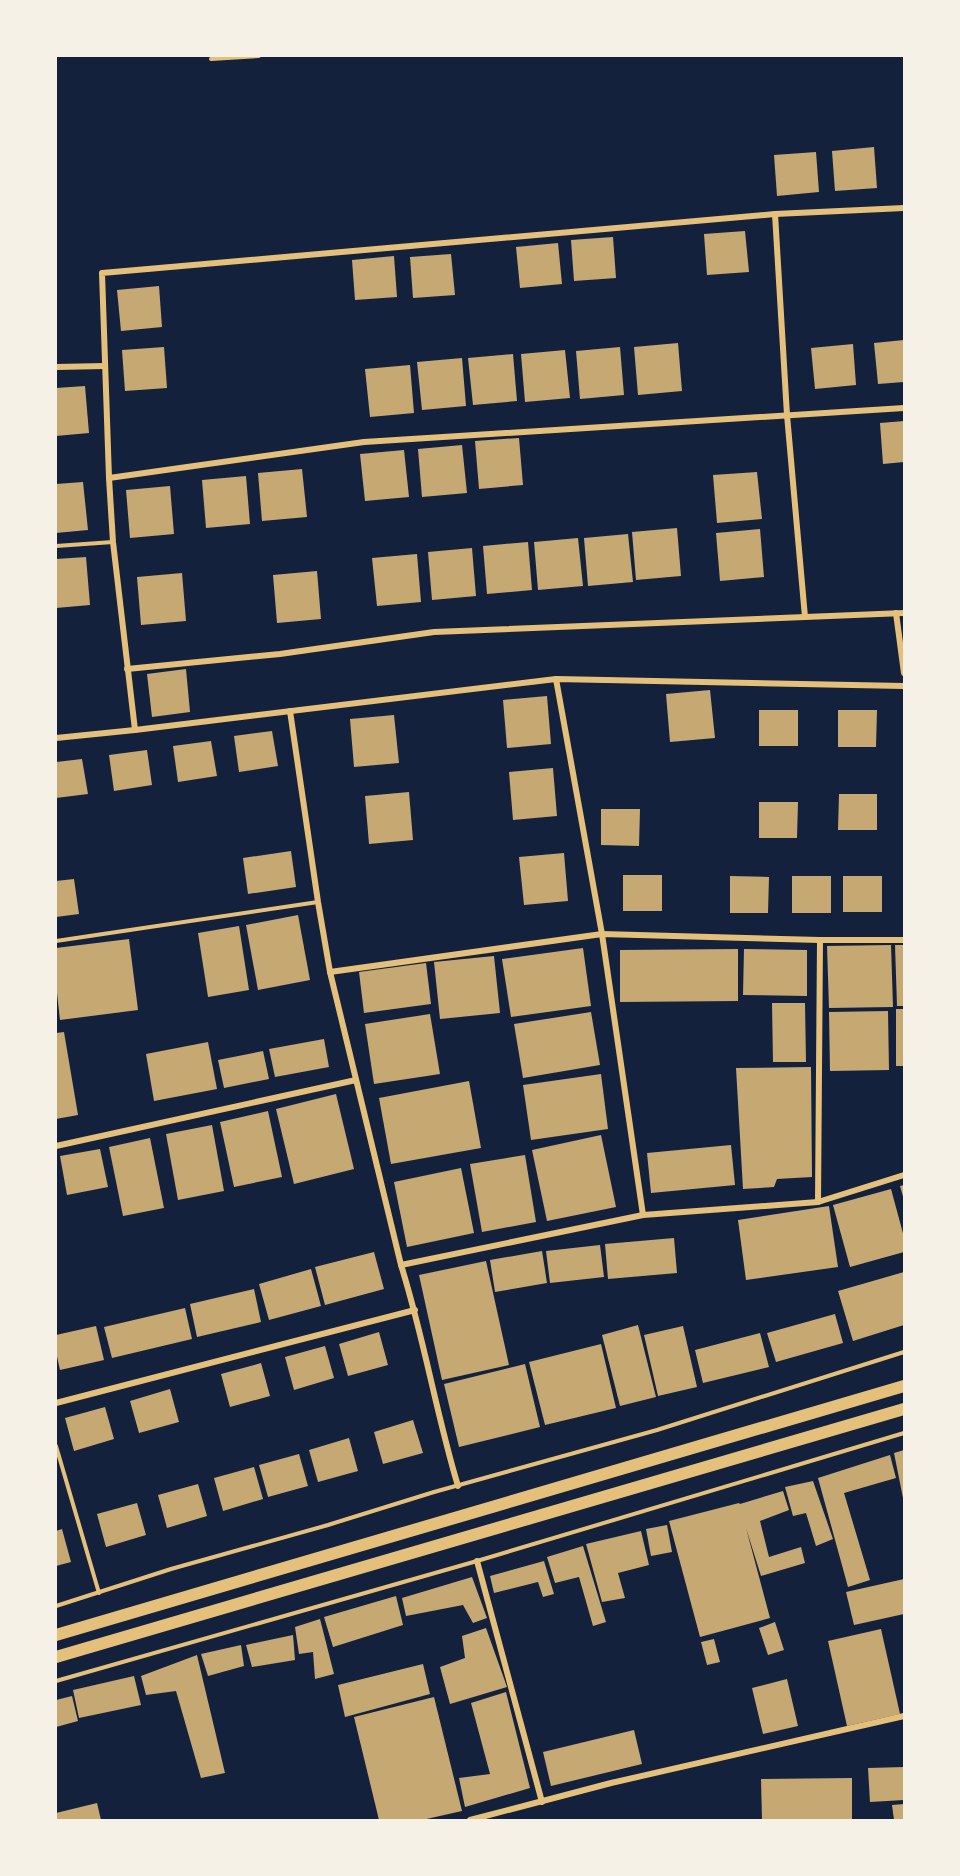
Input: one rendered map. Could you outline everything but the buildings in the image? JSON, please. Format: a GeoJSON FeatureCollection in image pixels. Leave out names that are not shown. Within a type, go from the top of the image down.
{"type":"FeatureCollection","features":[{"type":"Feature","properties":{"kind":"main road"},"geometry":{"type":"LineString","coordinates":[[56,1635],[904,1386]]}},
{"type":"Feature","properties":{"kind":"main road"},"geometry":{"type":"LineString","coordinates":[[56,1657],[904,1408]]}},
{"type":"Feature","properties":{"kind":"street"},"geometry":{"type":"LineString","coordinates":[[135,730],[113,542],[102,273],[775,214],[904,208]]}},
{"type":"Feature","properties":{"kind":"street"},"geometry":{"type":"LineString","coordinates":[[775,214],[787,415],[805,618]]}},
{"type":"Feature","properties":{"kind":"street"},"geometry":{"type":"LineString","coordinates":[[56,367],[105,366]]}},
{"type":"Feature","properties":{"kind":"street"},"geometry":{"type":"LineString","coordinates":[[109,478],[364,442],[904,408]]}},
{"type":"Feature","properties":{"kind":"street"},"geometry":{"type":"LineString","coordinates":[[127,669],[280,654],[434,632],[904,613]]}},
{"type":"Feature","properties":{"kind":"street"},"geometry":{"type":"LineString","coordinates":[[896,614],[904,673]]}},
{"type":"Feature","properties":{"kind":"street"},"geometry":{"type":"LineString","coordinates":[[56,738],[556,679],[904,686]]}},
{"type":"Feature","properties":{"kind":"street"},"geometry":{"type":"LineString","coordinates":[[556,679],[602,934],[643,1215]]}},
{"type":"Feature","properties":{"kind":"street"},"geometry":{"type":"LineString","coordinates":[[290,711],[330,972],[401,1265],[415,1310],[458,1486]]}},
{"type":"Feature","properties":{"kind":"street"},"geometry":{"type":"LineString","coordinates":[[330,972],[602,934],[904,940]]}},
{"type":"Feature","properties":{"kind":"street"},"geometry":{"type":"LineString","coordinates":[[818,1202],[820,940]]}},
{"type":"Feature","properties":{"kind":"street"},"geometry":{"type":"LineString","coordinates":[[56,1146],[356,1080]]}},
{"type":"Feature","properties":{"kind":"street"},"geometry":{"type":"LineString","coordinates":[[401,1265],[643,1215],[818,1202],[904,1175]]}},
{"type":"Feature","properties":{"kind":"street"},"geometry":{"type":"LineString","coordinates":[[56,1403],[415,1310]]}},
{"type":"Feature","properties":{"kind":"street"},"geometry":{"type":"LineString","coordinates":[[477,1561],[542,1802]]}},
{"type":"Feature","properties":{"kind":"street"},"geometry":{"type":"LineString","coordinates":[[470,1821],[612,1783],[904,1716]]}},
{"type":"Feature","properties":{"kind":"lane"},"geometry":{"type":"LineString","coordinates":[[211,59],[259,56]]}},
{"type":"Feature","properties":{"kind":"lane"},"geometry":{"type":"LineString","coordinates":[[56,546],[113,542]]}},
{"type":"Feature","properties":{"kind":"lane"},"geometry":{"type":"LineString","coordinates":[[56,940],[318,902]]}},
{"type":"Feature","properties":{"kind":"lane"},"geometry":{"type":"LineString","coordinates":[[56,1606],[171,1569],[657,1430],[904,1352]]}},
{"type":"Feature","properties":{"kind":"lane"},"geometry":{"type":"LineString","coordinates":[[56,1681],[477,1561],[904,1433]]}},
{"type":"Feature","properties":{"kind":"lane"},"geometry":{"type":"LineString","coordinates":[[56,1446],[99,1593]]}}]}
